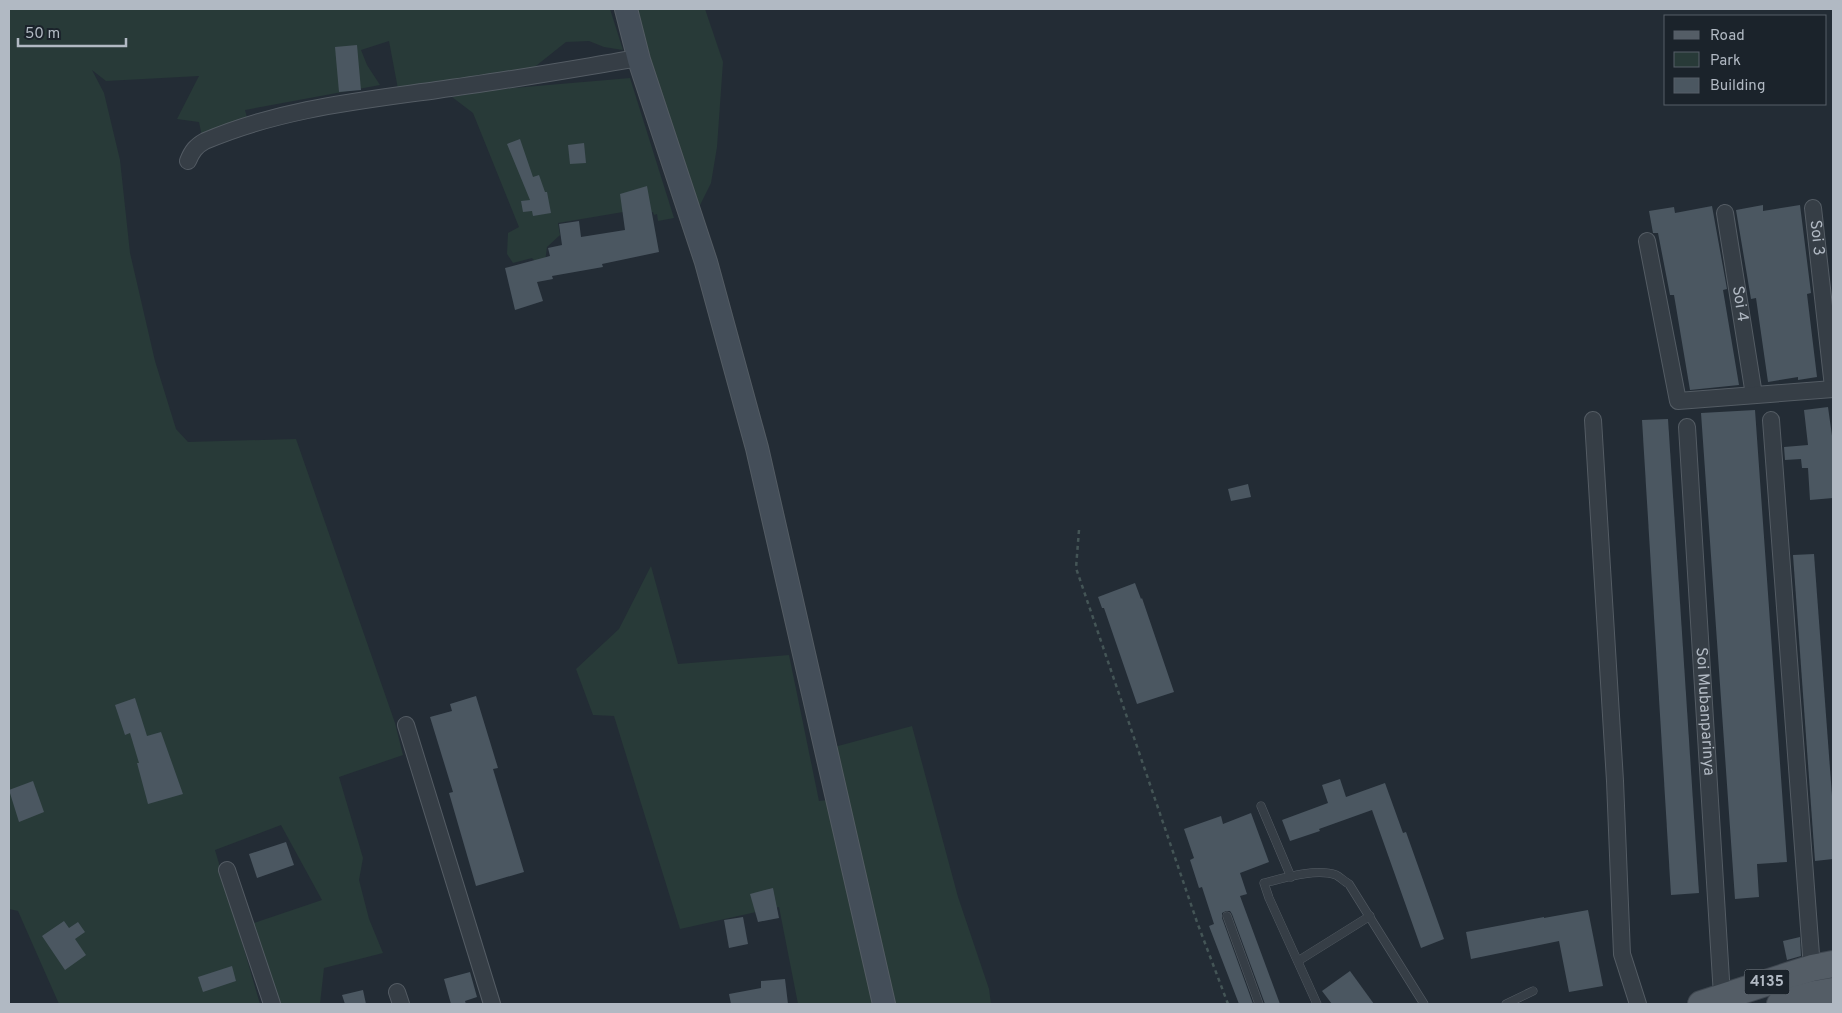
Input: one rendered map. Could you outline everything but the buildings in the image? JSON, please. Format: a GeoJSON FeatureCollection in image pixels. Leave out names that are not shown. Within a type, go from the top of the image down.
{"type":"FeatureCollection","features":[{"type":"Feature","properties":{"kind":"main road","name":"4135"},"geometry":{"type":"LineString","coordinates":[[1712,1000],[1822,966]]}},
{"type":"Feature","properties":{"kind":"main road","name":"4135"},"geometry":{"type":"LineString","coordinates":[[1780,1004],[1815,994],[1833,992]]}},
{"type":"Feature","properties":{"kind":"street"},"geometry":{"type":"LineString","coordinates":[[626,9],[639,58],[706,262],[757,448],[884,1004]]}},
{"type":"Feature","properties":{"kind":"street"},"geometry":{"type":"LineString","coordinates":[[188,161],[192,152],[205,140],[267,118],[291,112],[639,58]]}},
{"type":"Feature","properties":{"kind":"street","name":"Soi 3"},"geometry":{"type":"LineString","coordinates":[[1813,208],[1833,388]]}},
{"type":"Feature","properties":{"kind":"street","name":"Soi 4"},"geometry":{"type":"LineString","coordinates":[[1725,213],[1754,396]]}},
{"type":"Feature","properties":{"kind":"street"},"geometry":{"type":"LineString","coordinates":[[1647,241],[1678,401],[1833,388]]}},
{"type":"Feature","properties":{"kind":"street"},"geometry":{"type":"LineString","coordinates":[[1593,420],[1614,772],[1622,954],[1638,1004]]}},
{"type":"Feature","properties":{"kind":"street"},"geometry":{"type":"LineString","coordinates":[[1771,420],[1822,966]]}},
{"type":"Feature","properties":{"kind":"street","name":"Soi Mubanparinya"},"geometry":{"type":"LineString","coordinates":[[1687,427],[1712,1000]]}},
{"type":"Feature","properties":{"kind":"street"},"geometry":{"type":"LineString","coordinates":[[406,725],[492,1004]]}},
{"type":"Feature","properties":{"kind":"street"},"geometry":{"type":"LineString","coordinates":[[227,870],[272,1004]]}},
{"type":"Feature","properties":{"kind":"lane"},"geometry":{"type":"LineString","coordinates":[[1262,806],[1291,877]]}},
{"type":"Feature","properties":{"kind":"lane"},"geometry":{"type":"LineString","coordinates":[[1317,1004],[1264,883],[1321,873],[1336,875],[1349,884],[1424,1004]]}},
{"type":"Feature","properties":{"kind":"lane"},"geometry":{"type":"LineString","coordinates":[[1227,916],[1259,1004]]}},
{"type":"Feature","properties":{"kind":"lane"},"geometry":{"type":"LineString","coordinates":[[1298,961],[1370,916]]}},
{"type":"Feature","properties":{"kind":"lane"},"geometry":{"type":"LineString","coordinates":[[1506,1004],[1532,991]]}},
{"type":"Feature","properties":{"kind":"path"},"geometry":{"type":"LineString","coordinates":[[1079,530],[1076,568],[1197,922],[1228,1004]]}},
{"type":"Feature","properties":{"kind":"green space"},"geometry":{"type":"Polygon","coordinates":[[[9,9],[610,9],[623,50],[604,47],[589,41],[566,42],[527,73],[398,89],[389,41],[361,50],[367,65],[380,85],[245,110],[251,133],[204,146],[199,122],[177,119],[199,76],[106,81],[92,70],[104,93],[120,160],[130,253],[155,361],[176,429],[188,442],[296,439],[395,723],[403,755],[339,777],[363,858],[359,880],[369,919],[383,953],[324,968],[320,1004],[276,1004],[248,925],[322,900],[281,825],[215,850],[260,1004],[59,1004],[18,911],[9,909],[9,9]]]}},
{"type":"Feature","properties":{"kind":"green space"},"geometry":{"type":"Polygon","coordinates":[[[635,9],[705,9],[723,62],[717,147],[711,183],[699,207],[644,43],[635,9]]]}},
{"type":"Feature","properties":{"kind":"green space"},"geometry":{"type":"Polygon","coordinates":[[[630,78],[674,218],[658,221],[657,214],[654,215],[653,212],[623,212],[558,223],[560,235],[547,247],[544,270],[532,258],[513,263],[507,254],[508,233],[519,227],[473,113],[452,97],[492,90],[630,78]]]}},
{"type":"Feature","properties":{"kind":"green space"},"geometry":{"type":"Polygon","coordinates":[[[651,566],[678,664],[789,655],[819,801],[836,799],[827,749],[912,726],[958,897],[989,989],[991,1004],[798,1004],[779,907],[680,929],[614,716],[593,715],[576,669],[619,629],[651,566]]]}}]}
